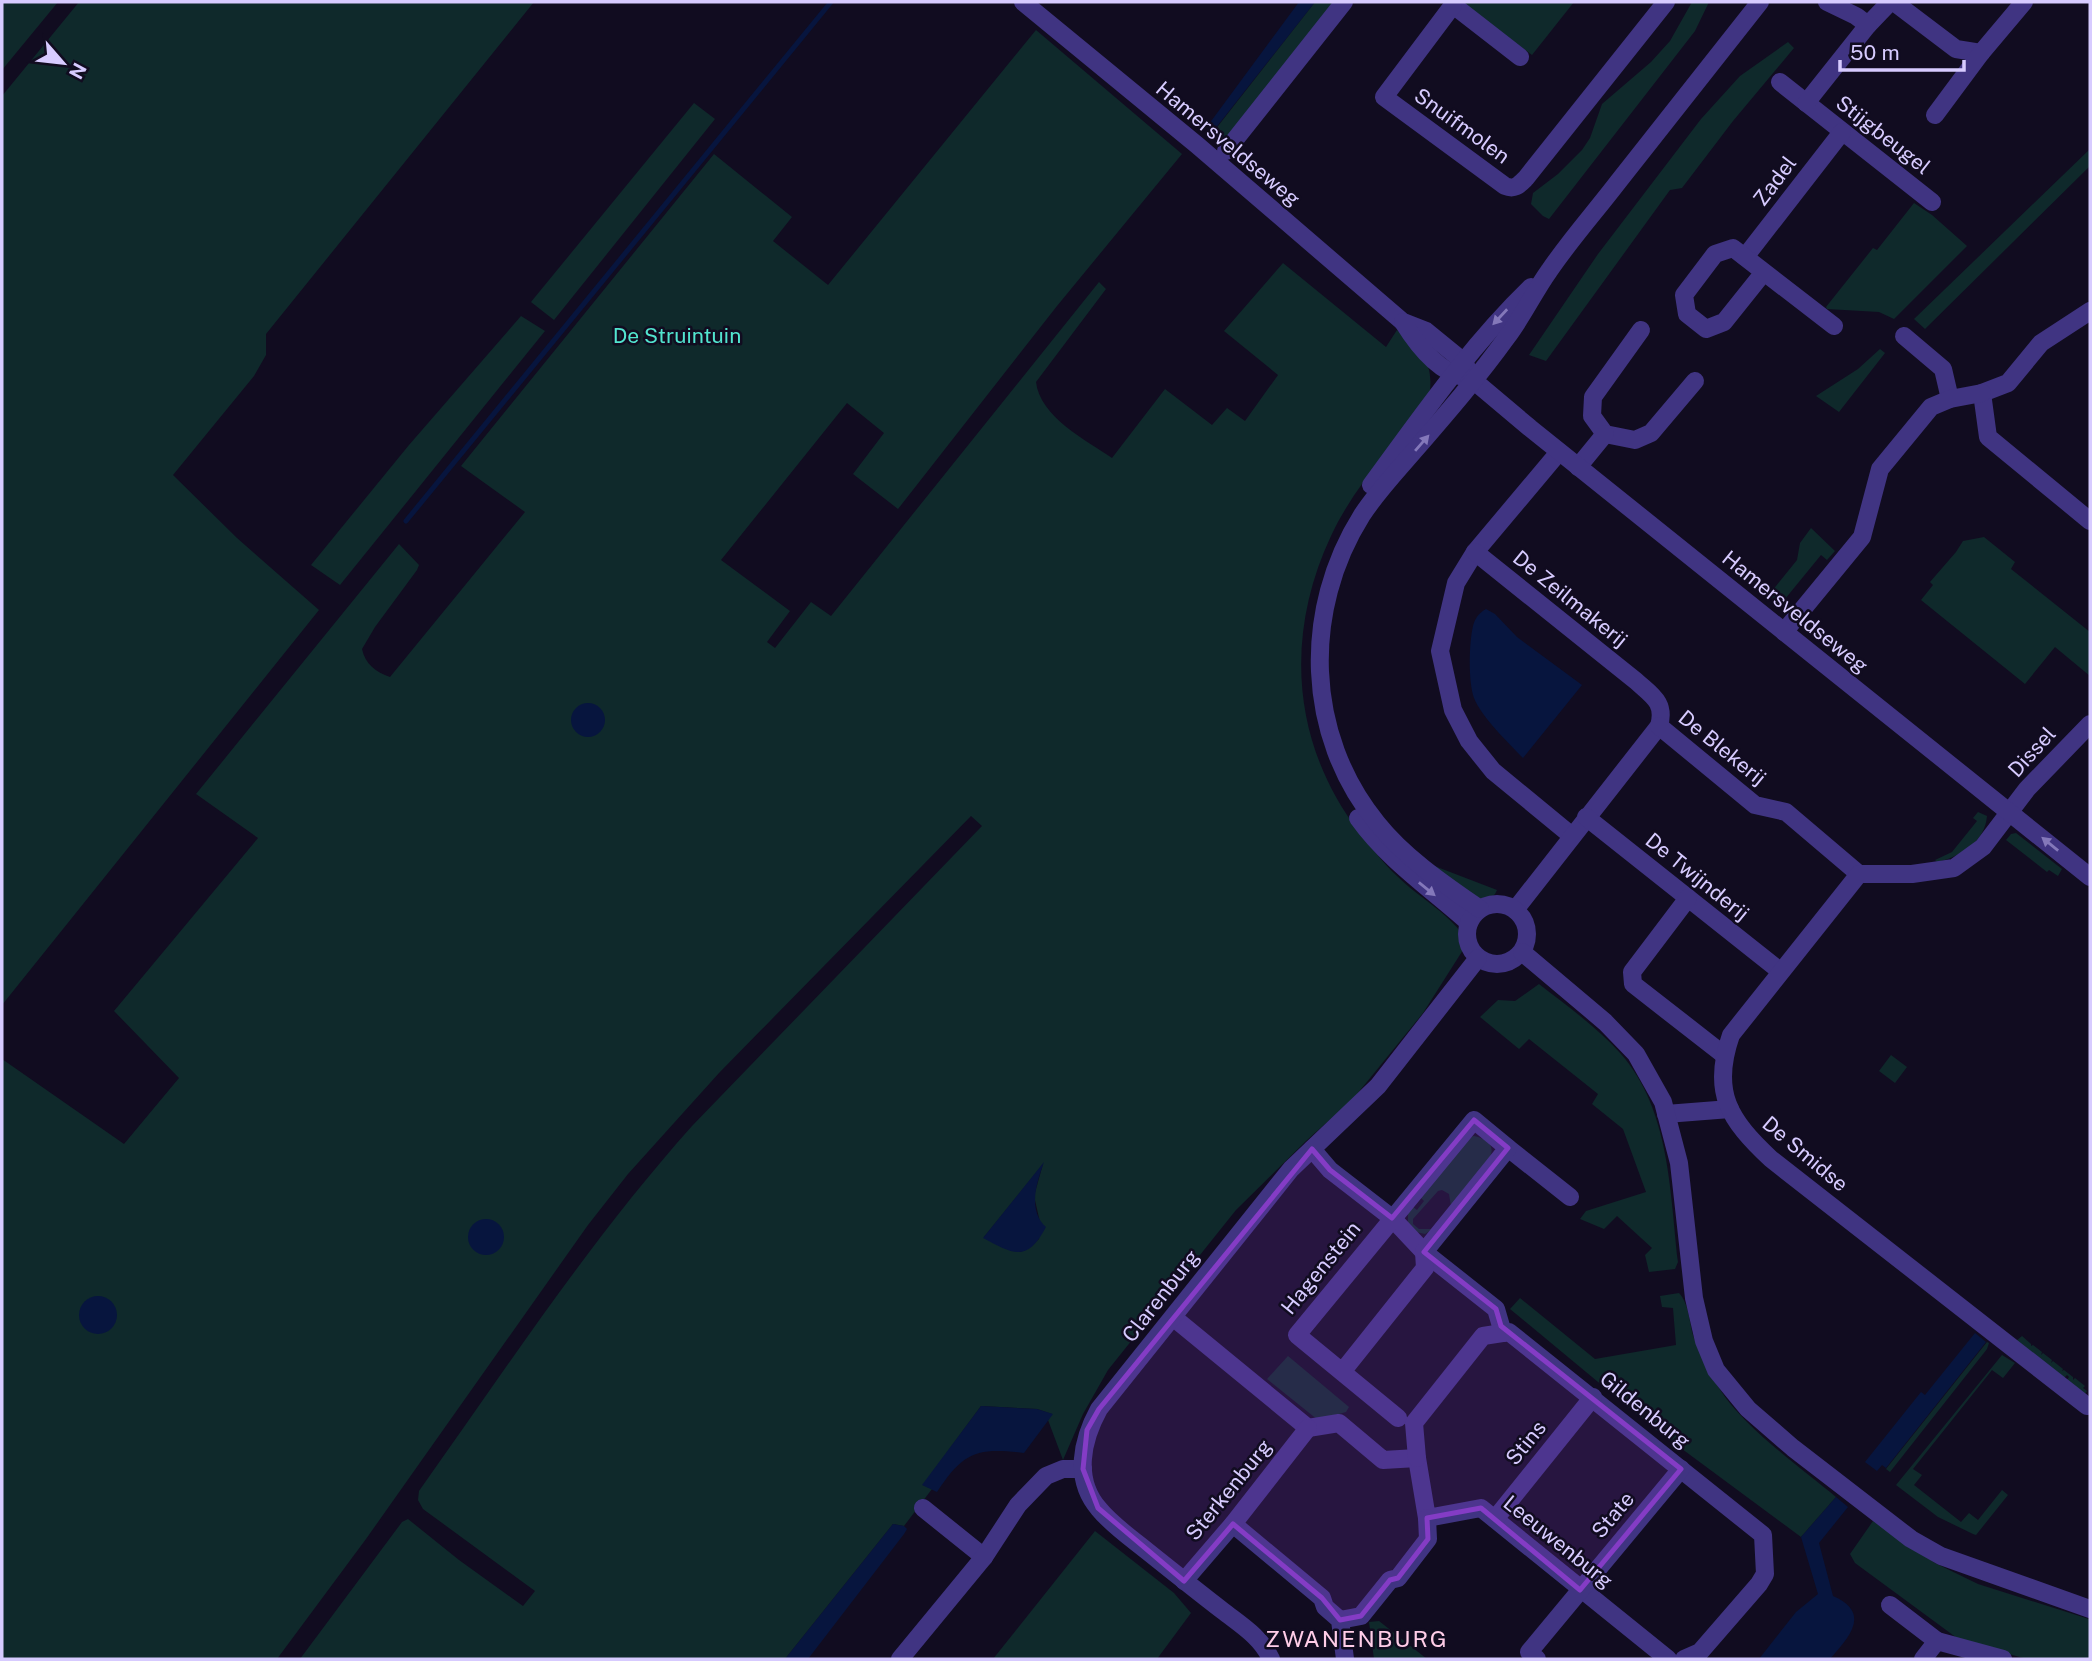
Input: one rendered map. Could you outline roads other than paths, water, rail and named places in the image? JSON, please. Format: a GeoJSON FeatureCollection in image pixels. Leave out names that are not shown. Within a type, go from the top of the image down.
{"type":"FeatureCollection","features":[{"type":"Feature","properties":{"kind":"street","name":"Hamersveldseweg"},"geometry":{"type":"LineString","coordinates":[[1023,2],[1197,145],[1403,321],[1416,343],[1459,368],[1559,452],[2090,877]]}},
{"type":"Feature","properties":{"kind":"street"},"geometry":{"type":"LineString","coordinates":[[1226,151],[1344,2]]}},
{"type":"Feature","properties":{"kind":"street","name":"Snuifmolen"},"geometry":{"type":"LineString","coordinates":[[1454,3],[1384,97],[1511,188],[1518,186],[1525,178],[1665,2]]}},
{"type":"Feature","properties":{"kind":"street"},"geometry":{"type":"LineString","coordinates":[[1474,916],[1377,824],[1342,767],[1328,729],[1319,661],[1321,622],[1327,593],[1337,563],[1357,523],[1375,497],[1474,380],[1508,336],[1549,270],[1759,2]]}},
{"type":"Feature","properties":{"kind":"street"},"geometry":{"type":"LineString","coordinates":[[1827,2],[1857,15]]}},
{"type":"Feature","properties":{"kind":"street"},"geometry":{"type":"LineString","coordinates":[[1892,2],[1956,48],[1981,53]]}},
{"type":"Feature","properties":{"kind":"street","name":"Stijgbeugel"},"geometry":{"type":"LineString","coordinates":[[1806,103],[1857,15],[1892,2]]}},
{"type":"Feature","properties":{"kind":"street"},"geometry":{"type":"LineString","coordinates":[[1935,115],[1981,53],[2024,2]]}},
{"type":"Feature","properties":{"kind":"street"},"geometry":{"type":"LineString","coordinates":[[1454,3],[1520,57]]}},
{"type":"Feature","properties":{"kind":"street","name":"Stijgbeugel"},"geometry":{"type":"LineString","coordinates":[[1780,82],[1932,202]]}},
{"type":"Feature","properties":{"kind":"street","name":"Zadel"},"geometry":{"type":"LineString","coordinates":[[1745,257],[1842,132]]}},
{"type":"Feature","properties":{"kind":"street"},"geometry":{"type":"LineString","coordinates":[[1764,272],[1724,322],[1706,328],[1686,313],[1684,295],[1715,254],[1733,247],[1834,326]]}},
{"type":"Feature","properties":{"kind":"street"},"geometry":{"type":"LineString","coordinates":[[1474,916],[1383,849],[1351,807],[1333,775],[1321,741],[1312,702],[1308,656],[1315,600],[1326,564],[1336,539],[1355,508],[1497,320],[1549,270]]}},
{"type":"Feature","properties":{"kind":"street"},"geometry":{"type":"LineString","coordinates":[[1784,632],[1862,537],[1880,469],[1931,407],[2008,383],[2041,343],[2090,312]]}},
{"type":"Feature","properties":{"kind":"street"},"geometry":{"type":"LineString","coordinates":[[1641,330],[1593,397],[1592,415],[1605,434],[1635,440],[1651,433],[1695,381]]}},
{"type":"Feature","properties":{"kind":"street"},"geometry":{"type":"LineString","coordinates":[[1904,336],[1943,369],[1950,400]]}},
{"type":"Feature","properties":{"kind":"street"},"geometry":{"type":"LineString","coordinates":[[1982,393],[1988,437],[2090,520]]}},
{"type":"Feature","properties":{"kind":"street"},"geometry":{"type":"LineString","coordinates":[[1578,467],[1605,434]]}},
{"type":"Feature","properties":{"kind":"street"},"geometry":{"type":"LineString","coordinates":[[1559,452],[1475,552],[1456,583],[1440,651],[1453,710],[1469,741],[1493,771],[1572,836]]}},
{"type":"Feature","properties":{"kind":"street","name":"De Zeilmakerij"},"geometry":{"type":"LineString","coordinates":[[1475,552],[1636,681]]}},
{"type":"Feature","properties":{"kind":"street","name":"De Blekerij"},"geometry":{"type":"LineString","coordinates":[[1515,910],[1659,726],[1662,714],[1657,701],[1636,681]]}},
{"type":"Feature","properties":{"kind":"street","name":"Dissel"},"geometry":{"type":"LineString","coordinates":[[2009,812],[2027,789],[2090,724]]}},
{"type":"Feature","properties":{"kind":"street","name":"De Blekerij"},"geometry":{"type":"LineString","coordinates":[[1659,726],[1755,806],[1786,812],[1859,874]]}},
{"type":"Feature","properties":{"kind":"street"},"geometry":{"type":"LineString","coordinates":[[1859,874],[1912,874],[1954,868],[1983,847],[2009,812]]}},
{"type":"Feature","properties":{"kind":"street","name":"De Twijnderij"},"geometry":{"type":"LineString","coordinates":[[1586,817],[1780,971]]}},
{"type":"Feature","properties":{"kind":"street","name":"De Smidse"},"geometry":{"type":"LineString","coordinates":[[1859,874],[1731,1035],[1724,1055],[1721,1080],[1730,1109],[1744,1134],[1781,1167],[2087,1406]]}},
{"type":"Feature","properties":{"kind":"street"},"geometry":{"type":"LineString","coordinates":[[1688,898],[1632,972],[1633,984],[1724,1055]]}},
{"type":"Feature","properties":{"kind":"street"},"geometry":{"type":"LineString","coordinates":[[1497,904],[1515,910],[1523,918],[1527,930],[1527,942],[1522,952],[1513,960],[1501,964],[1489,964],[1478,958],[1470,948],[1467,936],[1474,916],[1497,904]]}},
{"type":"Feature","properties":{"kind":"street"},"geometry":{"type":"LineString","coordinates":[[1522,952],[1605,1022],[1636,1054],[1663,1102],[1679,1163],[1694,1298],[1704,1341],[1716,1370],[1748,1409],[1793,1448],[1911,1539],[1941,1556],[2090,1609]]}},
{"type":"Feature","properties":{"kind":"street","name":"Clarenburg"},"geometry":{"type":"LineString","coordinates":[[1271,1659],[1252,1633],[1184,1581],[1098,1508],[1087,1488],[1083,1469],[1087,1430],[1099,1409],[1291,1169],[1378,1086],[1478,958]]}},
{"type":"Feature","properties":{"kind":"street"},"geometry":{"type":"LineString","coordinates":[[1666,1114],[1730,1109]]}},
{"type":"Feature","properties":{"kind":"street","name":"Hagenstein"},"geometry":{"type":"LineString","coordinates":[[1398,1418],[1297,1335],[1474,1120],[1570,1197]]}},
{"type":"Feature","properties":{"kind":"street"},"geometry":{"type":"LineString","coordinates":[[1342,1372],[1425,1268],[1424,1252],[1508,1148]]}},
{"type":"Feature","properties":{"kind":"street","name":"Hagenstein"},"geometry":{"type":"LineString","coordinates":[[1312,1149],[1330,1170],[1392,1218],[1424,1252],[1496,1309],[1503,1332]]}},
{"type":"Feature","properties":{"kind":"street"},"geometry":{"type":"LineString","coordinates":[[1174,1318],[1308,1427],[1339,1423],[1383,1460],[1417,1458]]}},
{"type":"Feature","properties":{"kind":"street"},"geometry":{"type":"LineString","coordinates":[[1340,1620],[1361,1616],[1390,1580],[1398,1578],[1428,1539],[1414,1423],[1483,1336],[1503,1332]]}},
{"type":"Feature","properties":{"kind":"street","name":"Gildenburg"},"geometry":{"type":"LineString","coordinates":[[1503,1332],[1509,1332],[1593,1397],[1763,1535],[1765,1574],[1700,1652],[1684,1659]]}},
{"type":"Feature","properties":{"kind":"street","name":"Stins"},"geometry":{"type":"LineString","coordinates":[[1495,1518],[1593,1397]]}},
{"type":"Feature","properties":{"kind":"street","name":"Sterkenburg"},"geometry":{"type":"LineString","coordinates":[[1184,1581],[1233,1524],[1308,1427]]}},
{"type":"Feature","properties":{"kind":"street"},"geometry":{"type":"LineString","coordinates":[[900,1659],[984,1557],[1018,1506],[1046,1476],[1063,1469],[1083,1469]]}},
{"type":"Feature","properties":{"kind":"street","name":"State"},"geometry":{"type":"LineString","coordinates":[[1537,1659],[1529,1652],[1681,1469]]}},
{"type":"Feature","properties":{"kind":"street"},"geometry":{"type":"LineString","coordinates":[[923,1508],[984,1557]]}},
{"type":"Feature","properties":{"kind":"street","name":"Leeuwenburg"},"geometry":{"type":"LineString","coordinates":[[1427,1518],[1481,1508],[1667,1659]]}},
{"type":"Feature","properties":{"kind":"street"},"geometry":{"type":"LineString","coordinates":[[1233,1524],[1322,1598],[1325,1607],[1340,1620],[1345,1659]]}},
{"type":"Feature","properties":{"kind":"street"},"geometry":{"type":"LineString","coordinates":[[1890,1605],[1937,1641],[2003,1659]]}},
{"type":"Feature","properties":{"kind":"street"},"geometry":{"type":"LineString","coordinates":[[1923,1659],[1937,1641]]}},
{"type":"Feature","properties":{"kind":"water"},"geometry":{"type":"Polygon","coordinates":[[[1299,2],[1315,2],[1215,129],[1209,124],[1299,2]]]}},
{"type":"Feature","properties":{"kind":"water"},"geometry":{"type":"Polygon","coordinates":[[[1486,609],[1495,614],[1517,637],[1582,685],[1523,758],[1483,714],[1472,691],[1472,633],[1476,618],[1486,609]]]}},
{"type":"Feature","properties":{"kind":"water"},"geometry":{"type":"Polygon","coordinates":[[[588,703],[600,708],[605,720],[600,732],[588,737],[576,732],[571,720],[576,708],[588,703]]]}},
{"type":"Feature","properties":{"kind":"water"},"geometry":{"type":"Polygon","coordinates":[[[1044,1162],[1035,1196],[1037,1212],[1046,1227],[1039,1238],[1026,1251],[1019,1252],[983,1238],[1044,1162]]]}},
{"type":"Feature","properties":{"kind":"water"},"geometry":{"type":"Polygon","coordinates":[[[486,1219],[499,1224],[504,1237],[499,1250],[486,1255],[473,1250],[468,1237],[473,1224],[486,1219]]]}},
{"type":"Feature","properties":{"kind":"water"},"geometry":{"type":"Polygon","coordinates":[[[98,1296],[111,1302],[117,1315],[111,1328],[98,1334],[85,1328],[79,1315],[85,1302],[98,1296]]]}},
{"type":"Feature","properties":{"kind":"water"},"geometry":{"type":"Polygon","coordinates":[[[1975,1333],[1986,1342],[1886,1468],[1882,1465],[1877,1471],[1865,1462],[1921,1392],[1925,1395],[1975,1333]]]}},
{"type":"Feature","properties":{"kind":"water"},"geometry":{"type":"Polygon","coordinates":[[[981,1406],[1037,1409],[1053,1414],[1024,1453],[994,1451],[973,1455],[955,1468],[937,1492],[922,1485],[981,1406]]]}},
{"type":"Feature","properties":{"kind":"water"},"geometry":{"type":"Polygon","coordinates":[[[1836,1497],[1848,1507],[1819,1543],[1833,1596],[1852,1610],[1854,1618],[1850,1634],[1830,1659],[1759,1659],[1796,1612],[1818,1594],[1801,1537],[1836,1497]]]}},
{"type":"Feature","properties":{"kind":"water"},"geometry":{"type":"Polygon","coordinates":[[[893,1524],[907,1529],[808,1659],[785,1659],[893,1524]]]}},
{"type":"Feature","properties":{"kind":"waterway"},"geometry":{"type":"LineString","coordinates":[[406,521],[831,2]]}},
{"type":"Feature","properties":{"kind":"district","name":"ZWANENBURG"},"geometry":{"type":"Point","coordinates":[1357,1639]}},
{"type":"Feature","properties":{"kind":"park label","name":"De Struintuin"},"geometry":{"type":"Point","coordinates":[677,336]}}]}
